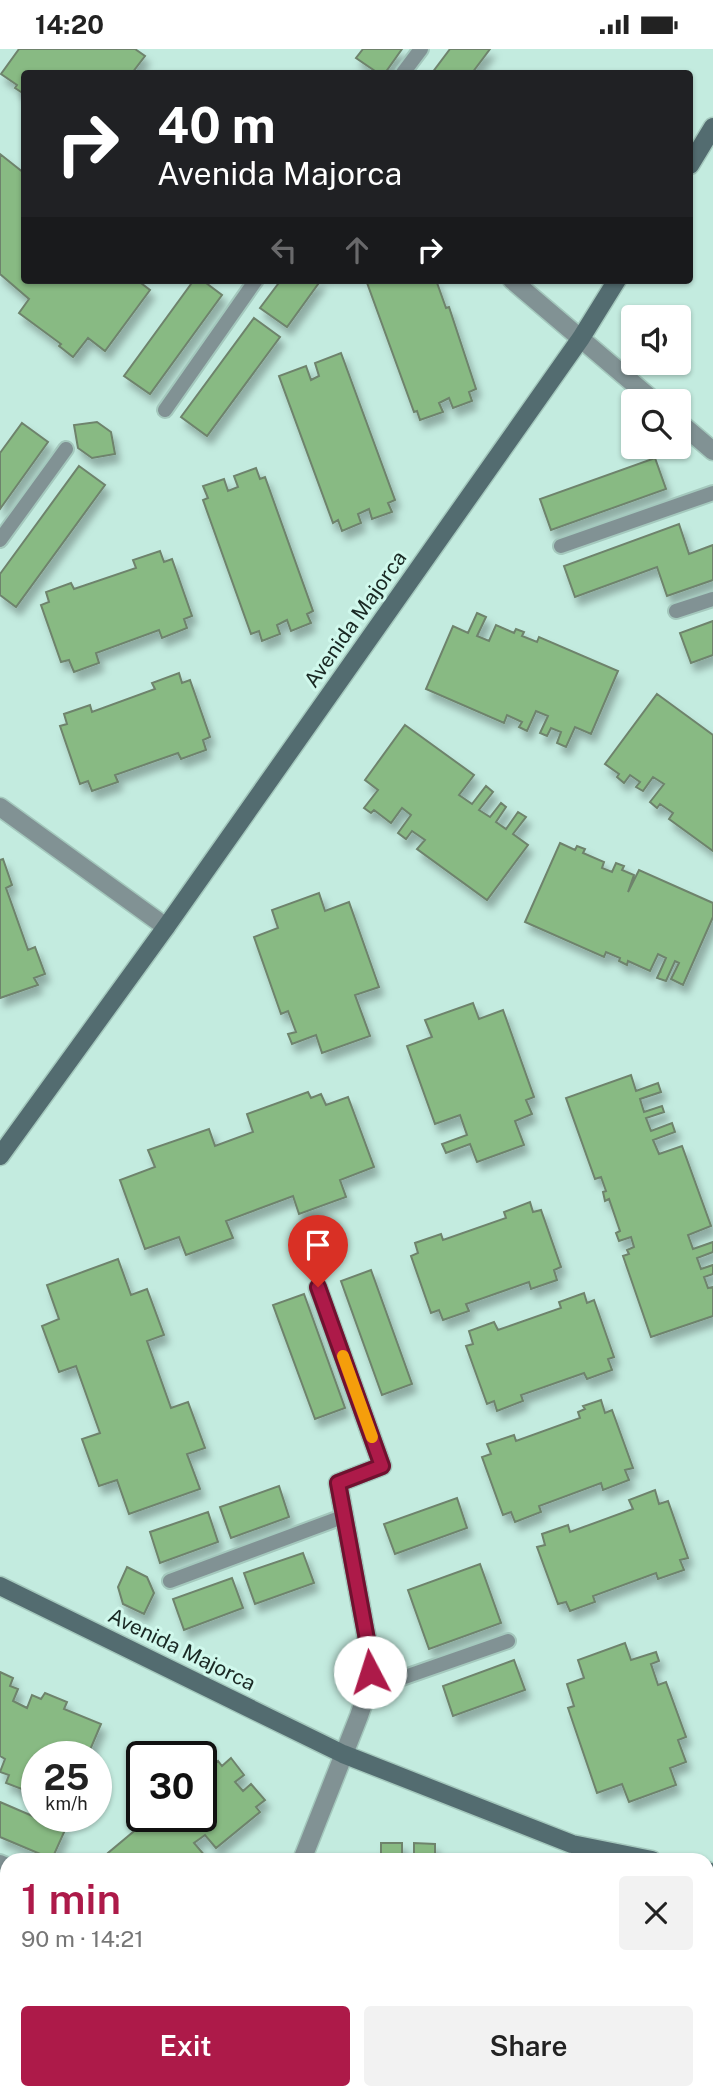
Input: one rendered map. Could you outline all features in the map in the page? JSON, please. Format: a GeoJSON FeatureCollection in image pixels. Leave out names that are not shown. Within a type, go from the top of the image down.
{"type":"FeatureCollection","features":[{"type":"Feature","properties":{"kind":"street"},"geometry":{"type":"LineString","coordinates":[[693,160],[713,127]]}},
{"type":"Feature","properties":{"kind":"street"},"geometry":{"type":"LineString","coordinates":[[517,284],[640,389]]}},
{"type":"Feature","properties":{"kind":"street","name":"Avenida Majorca"},"geometry":{"type":"LineString","coordinates":[[0,1156],[166,927],[581,338],[615,284]]}},
{"type":"Feature","properties":{"kind":"street"},"geometry":{"type":"LineString","coordinates":[[691,432],[713,451]]}},
{"type":"Feature","properties":{"kind":"street"},"geometry":{"type":"LineString","coordinates":[[0,807],[166,927]]}},
{"type":"Feature","properties":{"kind":"street"},"geometry":{"type":"LineString","coordinates":[[305,1853],[368,1689],[371,1661],[338,1483],[382,1466],[318,1287]]}},
{"type":"Feature","properties":{"kind":"street","name":"Avenida Majorca"},"geometry":{"type":"LineString","coordinates":[[0,1585],[343,1754],[572,1844],[617,1853]]}},
{"type":"Feature","properties":{"kind":"lane"},"geometry":{"type":"LineString","coordinates":[[405,70],[421,49]]}},
{"type":"Feature","properties":{"kind":"lane"},"geometry":{"type":"LineString","coordinates":[[165,409],[253,284]]}},
{"type":"Feature","properties":{"kind":"lane"},"geometry":{"type":"LineString","coordinates":[[0,540],[65,449]]}},
{"type":"Feature","properties":{"kind":"lane"},"geometry":{"type":"LineString","coordinates":[[561,546],[713,493]]}},
{"type":"Feature","properties":{"kind":"lane"},"geometry":{"type":"LineString","coordinates":[[676,611],[713,599]]}},
{"type":"Feature","properties":{"kind":"lane"},"geometry":{"type":"LineString","coordinates":[[170,1581],[345,1516]]}},
{"type":"Feature","properties":{"kind":"lane"},"geometry":{"type":"LineString","coordinates":[[370,1672],[402,1678],[508,1641]]}},
{"type":"Feature","properties":{"kind":"building"},"geometry":{"type":"Polygon","coordinates":[[[19,49],[135,49],[145,56],[134,70],[21,70],[21,92],[15,88],[17,85],[1,74],[19,49]]]}},
{"type":"Feature","properties":{"kind":"building"},"geometry":{"type":"Polygon","coordinates":[[[363,49],[402,49],[387,70],[374,70],[356,58],[363,49]]]}},
{"type":"Feature","properties":{"kind":"building"},"geometry":{"type":"Polygon","coordinates":[[[450,49],[490,49],[474,70],[434,70],[450,49]]]}},
{"type":"Feature","properties":{"kind":"building"},"geometry":{"type":"Polygon","coordinates":[[[0,154],[21,171],[21,284],[142,284],[150,290],[105,351],[88,338],[73,357],[59,346],[61,344],[19,313],[29,299],[0,274],[0,154]]]}},
{"type":"Feature","properties":{"kind":"building"},"geometry":{"type":"Polygon","coordinates":[[[191,284],[207,284],[222,295],[150,394],[124,376],[191,284]]]}},
{"type":"Feature","properties":{"kind":"building"},"geometry":{"type":"Polygon","coordinates":[[[278,284],[318,284],[287,327],[260,308],[278,284]]]}},
{"type":"Feature","properties":{"kind":"building"},"geometry":{"type":"Polygon","coordinates":[[[367,284],[437,284],[446,308],[449,307],[476,389],[469,392],[472,401],[453,408],[449,398],[439,403],[443,412],[420,420],[417,411],[414,412],[367,284]]]}},
{"type":"Feature","properties":{"kind":"building"},"geometry":{"type":"Polygon","coordinates":[[[254,318],[280,337],[207,436],[181,417],[254,318]]]}},
{"type":"Feature","properties":{"kind":"building"},"geometry":{"type":"Polygon","coordinates":[[[341,353],[395,500],[388,503],[392,512],[372,519],[369,509],[358,514],[361,523],[342,531],[338,520],[333,523],[279,376],[306,366],[311,380],[319,376],[315,363],[341,353]]]}},
{"type":"Feature","properties":{"kind":"building"},"geometry":{"type":"Polygon","coordinates":[[[97,422],[111,432],[115,454],[92,458],[78,448],[74,425],[97,422]]]}},
{"type":"Feature","properties":{"kind":"building"},"geometry":{"type":"Polygon","coordinates":[[[22,423],[48,442],[0,509],[0,453],[22,423]]]}},
{"type":"Feature","properties":{"kind":"building"},"geometry":{"type":"Polygon","coordinates":[[[652,459],[655,459],[666,489],[551,530],[540,499],[652,459]]]}},
{"type":"Feature","properties":{"kind":"building"},"geometry":{"type":"Polygon","coordinates":[[[79,466],[105,485],[16,607],[0,595],[0,574],[79,466]]]}},
{"type":"Feature","properties":{"kind":"building"},"geometry":{"type":"Polygon","coordinates":[[[256,468],[260,479],[265,477],[313,611],[307,614],[311,623],[291,631],[287,620],[277,625],[280,634],[262,641],[259,631],[251,634],[203,500],[208,498],[203,486],[224,479],[228,491],[238,487],[234,476],[256,468]]]}},
{"type":"Feature","properties":{"kind":"building"},"geometry":{"type":"Polygon","coordinates":[[[679,524],[689,554],[713,545],[713,580],[667,596],[657,567],[575,597],[564,566],[679,524]]]}},
{"type":"Feature","properties":{"kind":"building"},"geometry":{"type":"Polygon","coordinates":[[[160,551],[164,562],[172,559],[192,616],[184,619],[187,628],[162,638],[159,630],[96,653],[99,663],[74,672],[69,660],[61,662],[41,605],[49,602],[46,592],[71,583],[74,589],[136,568],[133,560],[160,551]]]}},
{"type":"Feature","properties":{"kind":"building"},"geometry":{"type":"Polygon","coordinates":[[[477,613],[486,617],[477,636],[489,641],[496,625],[514,633],[516,629],[524,632],[522,636],[537,642],[539,637],[618,671],[591,734],[575,727],[566,747],[557,743],[561,732],[551,728],[547,736],[540,733],[548,716],[536,711],[527,731],[519,727],[522,722],[507,715],[504,723],[426,689],[453,626],[468,633],[477,613]]]}},
{"type":"Feature","properties":{"kind":"building"},"geometry":{"type":"Polygon","coordinates":[[[713,621],[713,655],[691,663],[680,633],[713,621]]]}},
{"type":"Feature","properties":{"kind":"building"},"geometry":{"type":"Polygon","coordinates":[[[179,673],[182,683],[190,680],[210,737],[203,740],[206,750],[181,759],[178,753],[115,775],[118,782],[92,791],[88,781],[80,784],[60,726],[67,724],[64,714],[90,705],[92,712],[155,689],[152,683],[179,673]]]}},
{"type":"Feature","properties":{"kind":"building"},"geometry":{"type":"Polygon","coordinates":[[[657,694],[713,735],[713,851],[669,819],[673,813],[660,804],[657,808],[650,802],[664,784],[653,777],[643,791],[636,787],[640,782],[630,775],[624,783],[617,777],[619,774],[605,764],[657,694]]]}},
{"type":"Feature","properties":{"kind":"building"},"geometry":{"type":"Polygon","coordinates":[[[405,725],[474,775],[459,795],[472,804],[486,786],[493,792],[479,810],[490,817],[501,803],[506,807],[496,822],[506,829],[518,812],[526,817],[513,834],[528,845],[487,900],[417,849],[425,840],[412,831],[406,839],[398,833],[411,815],[402,808],[391,823],[374,810],[371,813],[364,808],[378,790],[365,780],[405,725]]]}},
{"type":"Feature","properties":{"kind":"building"},"geometry":{"type":"Polygon","coordinates":[[[560,843],[575,850],[577,846],[585,849],[583,853],[604,862],[602,868],[612,872],[616,863],[624,866],[622,870],[634,875],[628,892],[639,870],[713,903],[713,917],[683,985],[671,979],[679,963],[675,961],[666,981],[657,978],[666,958],[658,954],[650,971],[628,961],[627,965],[619,961],[620,958],[606,952],[604,957],[525,922],[560,843]]]}},
{"type":"Feature","properties":{"kind":"building"},"geometry":{"type":"Polygon","coordinates":[[[3,859],[12,885],[6,888],[28,950],[35,947],[45,974],[34,978],[38,985],[0,998],[0,860],[3,859]]]}},
{"type":"Feature","properties":{"kind":"building"},"geometry":{"type":"Polygon","coordinates":[[[319,893],[325,911],[349,902],[379,987],[355,995],[370,1036],[322,1053],[316,1035],[292,1044],[288,1034],[296,1032],[288,1011],[281,1014],[254,937],[278,928],[272,910],[319,893]]]}},
{"type":"Feature","properties":{"kind":"building"},"geometry":{"type":"Polygon","coordinates":[[[473,1003],[479,1019],[503,1010],[534,1097],[526,1100],[532,1114],[515,1121],[524,1145],[477,1162],[470,1144],[446,1153],[442,1144],[467,1135],[460,1115],[435,1124],[407,1046],[432,1037],[425,1020],[473,1003]]]}},
{"type":"Feature","properties":{"kind":"building"},"geometry":{"type":"Polygon","coordinates":[[[631,1075],[636,1091],[658,1083],[661,1092],[640,1099],[644,1112],[662,1106],[664,1112],[646,1118],[651,1131],[672,1123],[675,1132],[653,1140],[659,1154],[682,1146],[711,1226],[688,1235],[693,1249],[713,1242],[713,1252],[697,1258],[701,1269],[713,1265],[713,1274],[704,1277],[708,1288],[713,1287],[713,1316],[651,1337],[623,1256],[629,1254],[627,1250],[634,1247],[631,1237],[619,1241],[616,1233],[620,1231],[609,1199],[605,1201],[603,1192],[606,1191],[601,1177],[595,1179],[566,1098],[631,1075]]]}},
{"type":"Feature","properties":{"kind":"building"},"geometry":{"type":"Polygon","coordinates":[[[308,1092],[311,1098],[321,1094],[326,1105],[348,1097],[374,1167],[340,1180],[346,1197],[299,1214],[293,1196],[226,1221],[233,1238],[186,1255],[179,1237],[145,1249],[120,1180],[155,1167],[148,1150],[209,1129],[215,1146],[253,1132],[247,1114],[308,1092]]]}},
{"type":"Feature","properties":{"kind":"building"},"geometry":{"type":"Polygon","coordinates":[[[530,1202],[533,1212],[541,1210],[561,1267],[554,1270],[557,1280],[531,1289],[529,1282],[466,1304],[469,1311],[443,1320],[439,1310],[431,1313],[411,1256],[418,1253],[415,1243],[441,1234],[443,1240],[506,1218],[504,1212],[530,1202]]]}},
{"type":"Feature","properties":{"kind":"building"},"geometry":{"type":"Polygon","coordinates":[[[118,1259],[131,1295],[147,1289],[164,1335],[147,1341],[171,1408],[188,1402],[205,1448],[187,1454],[200,1489],[129,1514],[117,1480],[99,1486],[82,1439],[100,1433],[76,1366],[59,1372],[42,1326],[59,1319],[47,1285],[118,1259]]]}},
{"type":"Feature","properties":{"kind":"building"},"geometry":{"type":"Polygon","coordinates":[[[371,1270],[412,1384],[382,1395],[341,1281],[371,1270]]]}},
{"type":"Feature","properties":{"kind":"building"},"geometry":{"type":"Polygon","coordinates":[[[584,1293],[587,1303],[594,1300],[614,1357],[608,1359],[612,1370],[587,1379],[584,1373],[521,1395],[523,1401],[497,1411],[494,1401],[487,1404],[466,1346],[473,1344],[469,1331],[494,1322],[498,1330],[561,1308],[559,1302],[584,1293]]]}},
{"type":"Feature","properties":{"kind":"building"},"geometry":{"type":"Polygon","coordinates":[[[304,1294],[345,1408],[315,1419],[273,1305],[304,1294]]]}},
{"type":"Feature","properties":{"kind":"building"},"geometry":{"type":"Polygon","coordinates":[[[601,1400],[605,1413],[612,1410],[633,1468],[625,1470],[629,1480],[603,1490],[601,1483],[539,1506],[541,1512],[515,1522],[511,1512],[503,1515],[482,1457],[491,1454],[487,1444],[514,1435],[516,1441],[580,1418],[578,1412],[585,1409],[583,1406],[601,1400]]]}},
{"type":"Feature","properties":{"kind":"building"},"geometry":{"type":"Polygon","coordinates":[[[279,1486],[289,1517],[231,1538],[220,1507],[279,1486]]]}},
{"type":"Feature","properties":{"kind":"building"},"geometry":{"type":"Polygon","coordinates":[[[655,1490],[659,1504],[668,1501],[688,1558],[680,1560],[684,1570],[658,1579],[656,1573],[593,1596],[595,1602],[570,1611],[566,1602],[558,1604],[537,1547],[545,1545],[542,1534],[568,1525],[570,1532],[633,1509],[629,1500],[655,1490]]]}},
{"type":"Feature","properties":{"kind":"building"},"geometry":{"type":"Polygon","coordinates":[[[457,1498],[467,1528],[395,1554],[384,1524],[457,1498]]]}},
{"type":"Feature","properties":{"kind":"building"},"geometry":{"type":"Polygon","coordinates":[[[208,1512],[218,1542],[160,1563],[150,1532],[208,1512]]]}},
{"type":"Feature","properties":{"kind":"building"},"geometry":{"type":"Polygon","coordinates":[[[303,1553],[314,1583],[255,1604],[244,1573],[303,1553]]]}},
{"type":"Feature","properties":{"kind":"building"},"geometry":{"type":"Polygon","coordinates":[[[480,1564],[501,1623],[429,1649],[408,1590],[480,1564]]]}},
{"type":"Feature","properties":{"kind":"building"},"geometry":{"type":"Polygon","coordinates":[[[127,1567],[147,1577],[154,1593],[144,1614],[123,1604],[118,1587],[127,1567]]]}},
{"type":"Feature","properties":{"kind":"building"},"geometry":{"type":"Polygon","coordinates":[[[232,1578],[243,1608],[184,1630],[173,1599],[232,1578]]]}},
{"type":"Feature","properties":{"kind":"building"},"geometry":{"type":"Polygon","coordinates":[[[625,1643],[631,1660],[656,1652],[659,1661],[651,1664],[658,1685],[666,1682],[686,1737],[678,1740],[686,1762],[670,1768],[676,1785],[629,1802],[622,1784],[597,1793],[568,1708],[574,1706],[567,1684],[584,1678],[578,1660],[625,1643]]]}},
{"type":"Feature","properties":{"kind":"building"},"geometry":{"type":"Polygon","coordinates":[[[514,1660],[525,1690],[453,1716],[443,1686],[514,1660]]]}},
{"type":"Feature","properties":{"kind":"building"},"geometry":{"type":"Polygon","coordinates":[[[0,1672],[13,1678],[10,1686],[18,1689],[13,1701],[27,1708],[32,1695],[41,1699],[45,1693],[67,1702],[64,1709],[101,1724],[94,1741],[21,1741],[21,1789],[6,1783],[9,1775],[0,1772],[5,1759],[0,1756],[0,1672]]]}},
{"type":"Feature","properties":{"kind":"building"},"geometry":{"type":"Polygon","coordinates":[[[231,1758],[244,1775],[235,1782],[243,1791],[251,1784],[265,1800],[256,1807],[260,1812],[216,1848],[205,1835],[194,1843],[203,1853],[108,1853],[133,1832],[217,1832],[218,1761],[222,1766],[231,1758]]]}},
{"type":"Feature","properties":{"kind":"building"},"geometry":{"type":"Polygon","coordinates":[[[0,1802],[21,1811],[21,1832],[64,1832],[55,1853],[38,1853],[0,1837],[0,1802]]]}},
{"type":"Feature","properties":{"kind":"building"},"geometry":{"type":"Polygon","coordinates":[[[381,1843],[402,1843],[402,1853],[381,1853],[381,1843]]]}},
{"type":"Feature","properties":{"kind":"building"},"geometry":{"type":"Polygon","coordinates":[[[414,1843],[435,1844],[435,1853],[414,1853],[414,1843]]]}},
{"type":"Feature","properties":{"kind":"slow traffic"},"geometry":{"type":"LineString","coordinates":[[343,1356],[372,1437]]}},
{"type":"Feature","properties":{"kind":"route"},"geometry":{"type":"LineString","coordinates":[[318,1287],[382,1466],[338,1483],[371,1661],[370,1672]]}}]}
